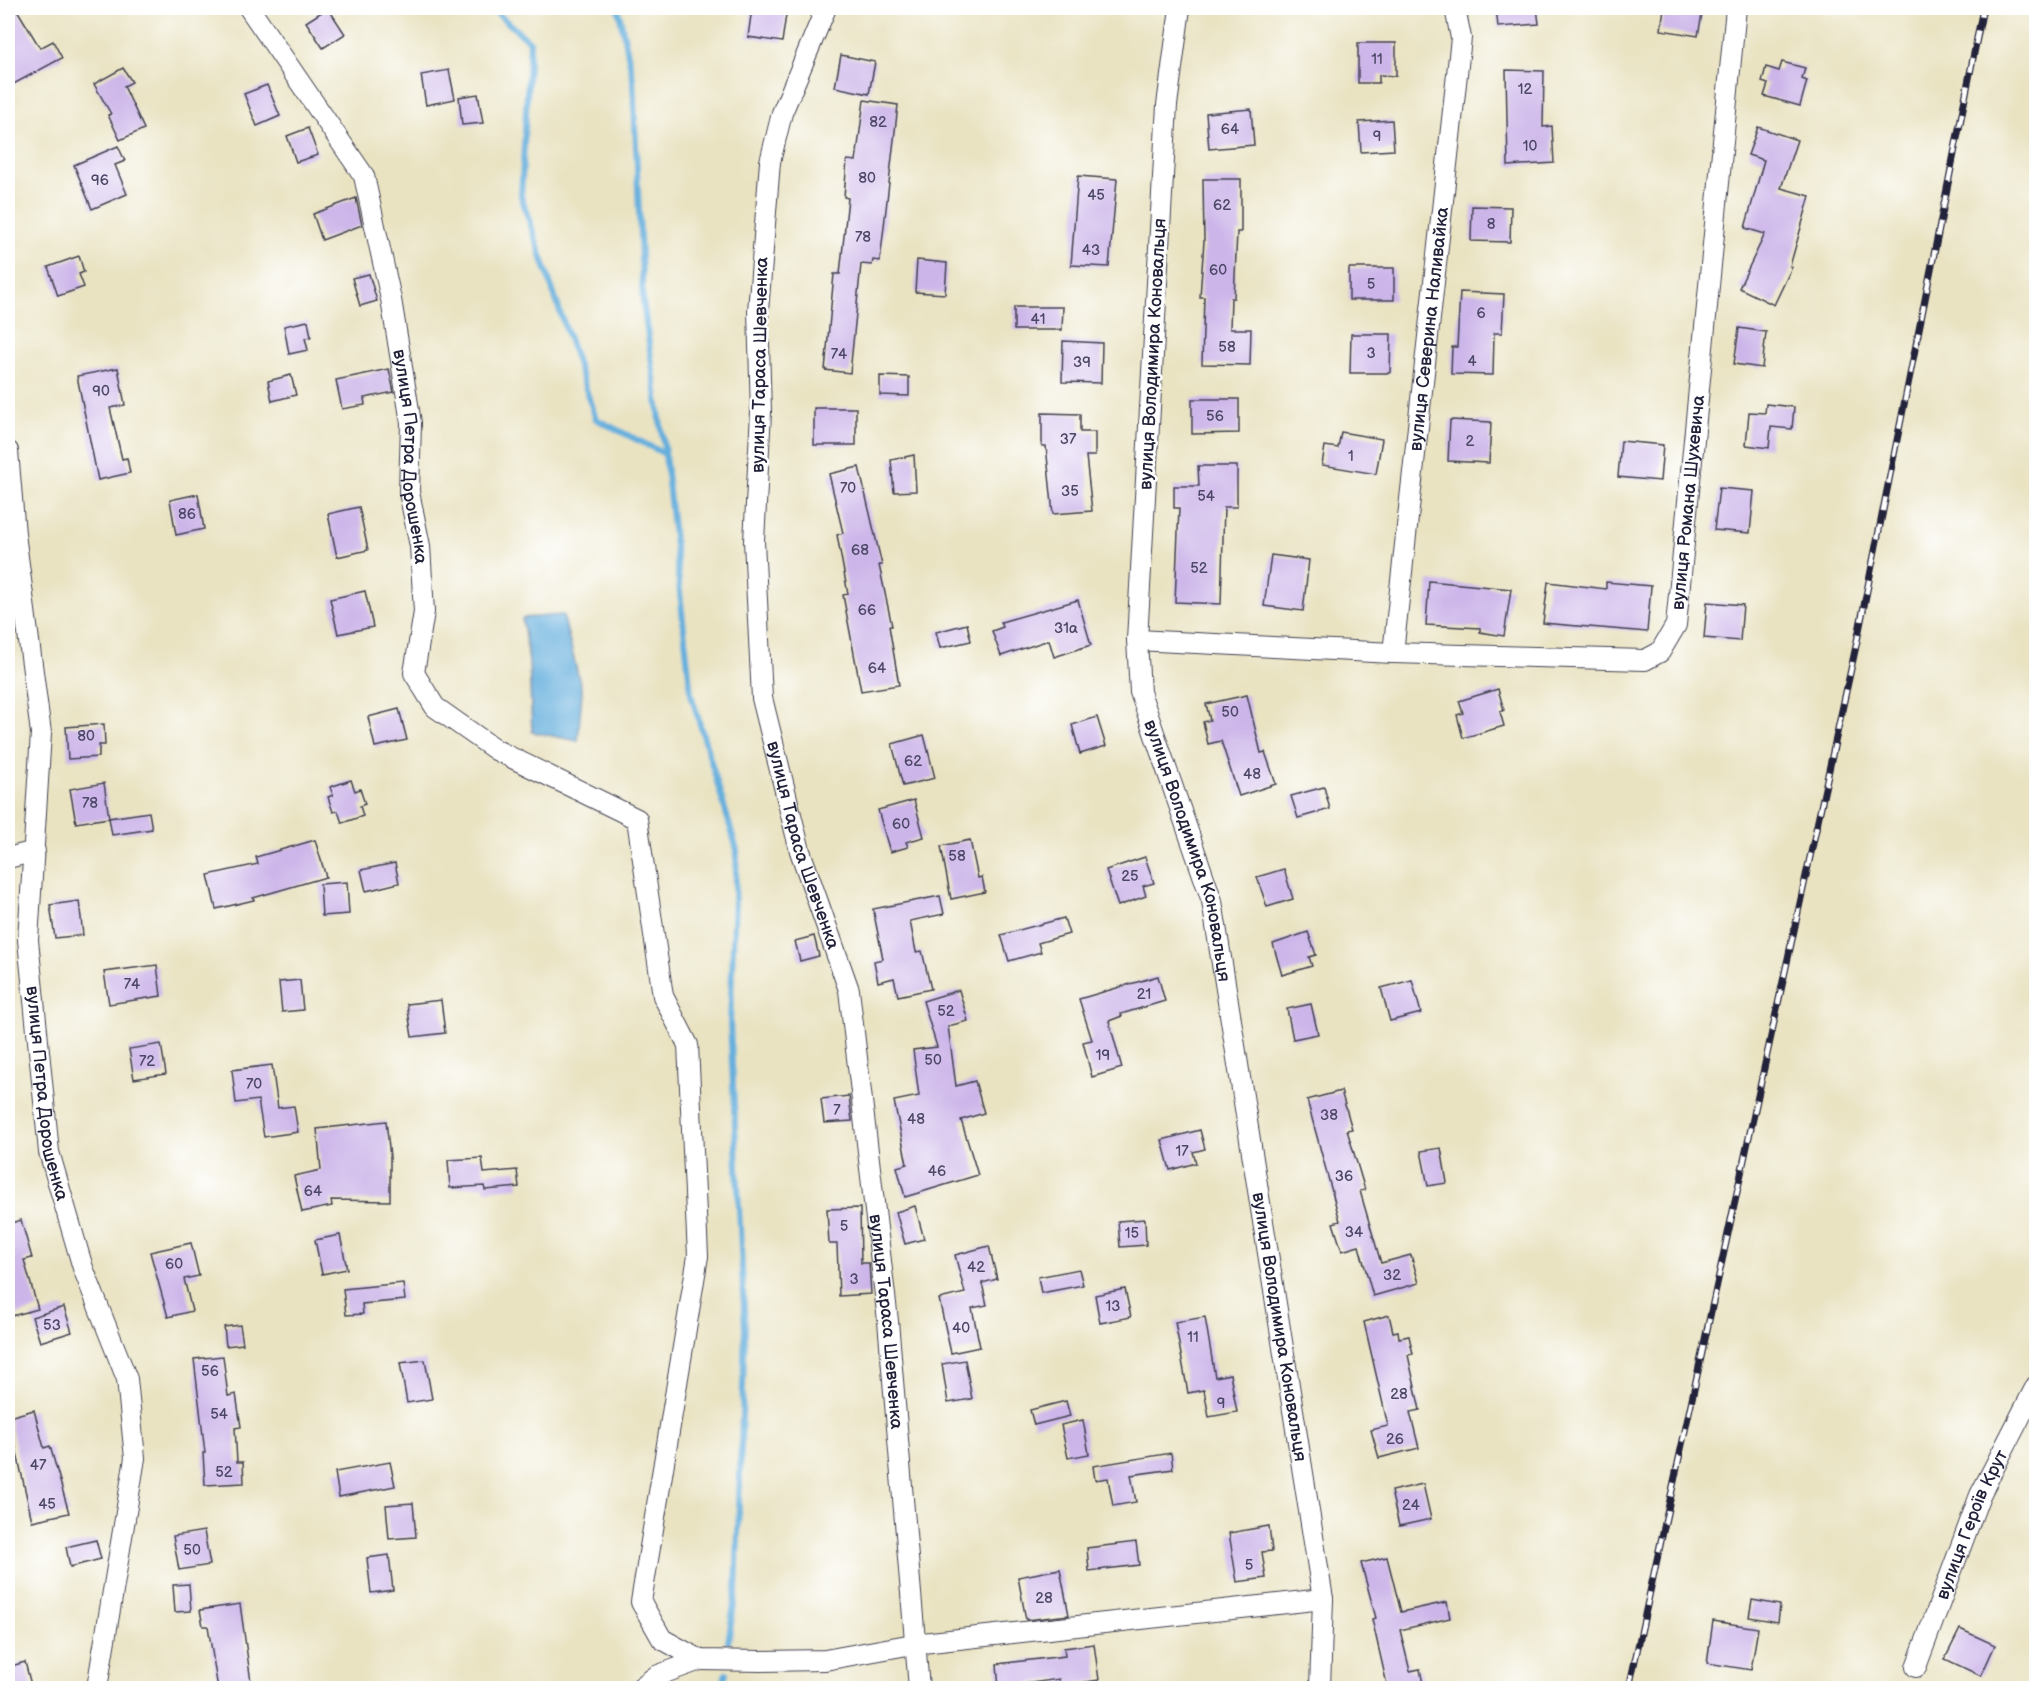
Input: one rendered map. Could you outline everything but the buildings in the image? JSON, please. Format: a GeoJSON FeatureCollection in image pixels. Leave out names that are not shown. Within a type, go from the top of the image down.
{"type":"FeatureCollection","features":[{"type":"Feature","properties":{"kind":"street","name":"вулиця Петра Дорошенка"},"geometry":{"type":"LineString","coordinates":[[249,8],[364,176],[391,298],[411,423],[409,492],[420,546],[424,612],[414,673],[435,707],[496,750],[637,819],[663,996],[688,1045],[698,1256],[641,1602],[662,1639],[700,1660]]}},
{"type":"Feature","properties":{"kind":"street","name":"вулиця Тараса Шевченка"},"geometry":{"type":"LineString","coordinates":[[826,8],[782,113],[770,162],[758,310],[761,412],[754,541],[762,698],[800,851],[849,990],[888,1321],[913,1644],[919,1689]]}},
{"type":"Feature","properties":{"kind":"street","name":"вулиця Володимира Коновальця"},"geometry":{"type":"LineString","coordinates":[[1180,8],[1167,105],[1137,640],[1140,692],[1212,901],[1323,1599],[1320,1689]]}},
{"type":"Feature","properties":{"kind":"street","name":"вулиця Северина Наливайка"},"geometry":{"type":"LineString","coordinates":[[1393,653],[1461,38],[1455,8]]}},
{"type":"Feature","properties":{"kind":"street","name":"вулиця Романа Шухевича"},"geometry":{"type":"LineString","coordinates":[[1137,640],[1393,653],[1645,660],[1660,652],[1676,625],[1736,8]]}},
{"type":"Feature","properties":{"kind":"street","name":"вулиця Петра Дорошенка"},"geometry":{"type":"LineString","coordinates":[[8,451],[15,534],[41,733],[28,940],[49,1152],[83,1268],[127,1379],[135,1458],[97,1689]]}},
{"type":"Feature","properties":{"kind":"street"},"geometry":{"type":"LineString","coordinates":[[8,858],[35,851]]}},
{"type":"Feature","properties":{"kind":"street","name":"вулиця Героїв Крут"},"geometry":{"type":"LineString","coordinates":[[1916,1667],[1980,1495],[2037,1386]]}},
{"type":"Feature","properties":{"kind":"street"},"geometry":{"type":"LineString","coordinates":[[640,1689],[656,1676],[700,1660],[825,1659],[913,1644],[1323,1599]]}},
{"type":"Feature","properties":{"kind":"water"},"geometry":{"type":"Polygon","coordinates":[[[563,615],[582,691],[578,741],[532,732],[529,662],[522,618],[563,615]]]}},
{"type":"Feature","properties":{"kind":"waterway"},"geometry":{"type":"LineString","coordinates":[[491,8],[530,42],[521,196],[596,419],[665,454],[691,694],[737,850],[730,1023],[745,1329],[736,1592],[728,1642]]}},
{"type":"Feature","properties":{"kind":"waterway"},"geometry":{"type":"LineString","coordinates":[[618,8],[633,78],[643,302],[665,454]]}},
{"type":"Feature","properties":{"kind":"waterway"},"geometry":{"type":"LineString","coordinates":[[722,1688],[726,1673]]}},
{"type":"Feature","properties":{"kind":"railway"},"geometry":{"type":"LineString","coordinates":[[1629,1688],[1856,646],[1983,8]]}}]}
